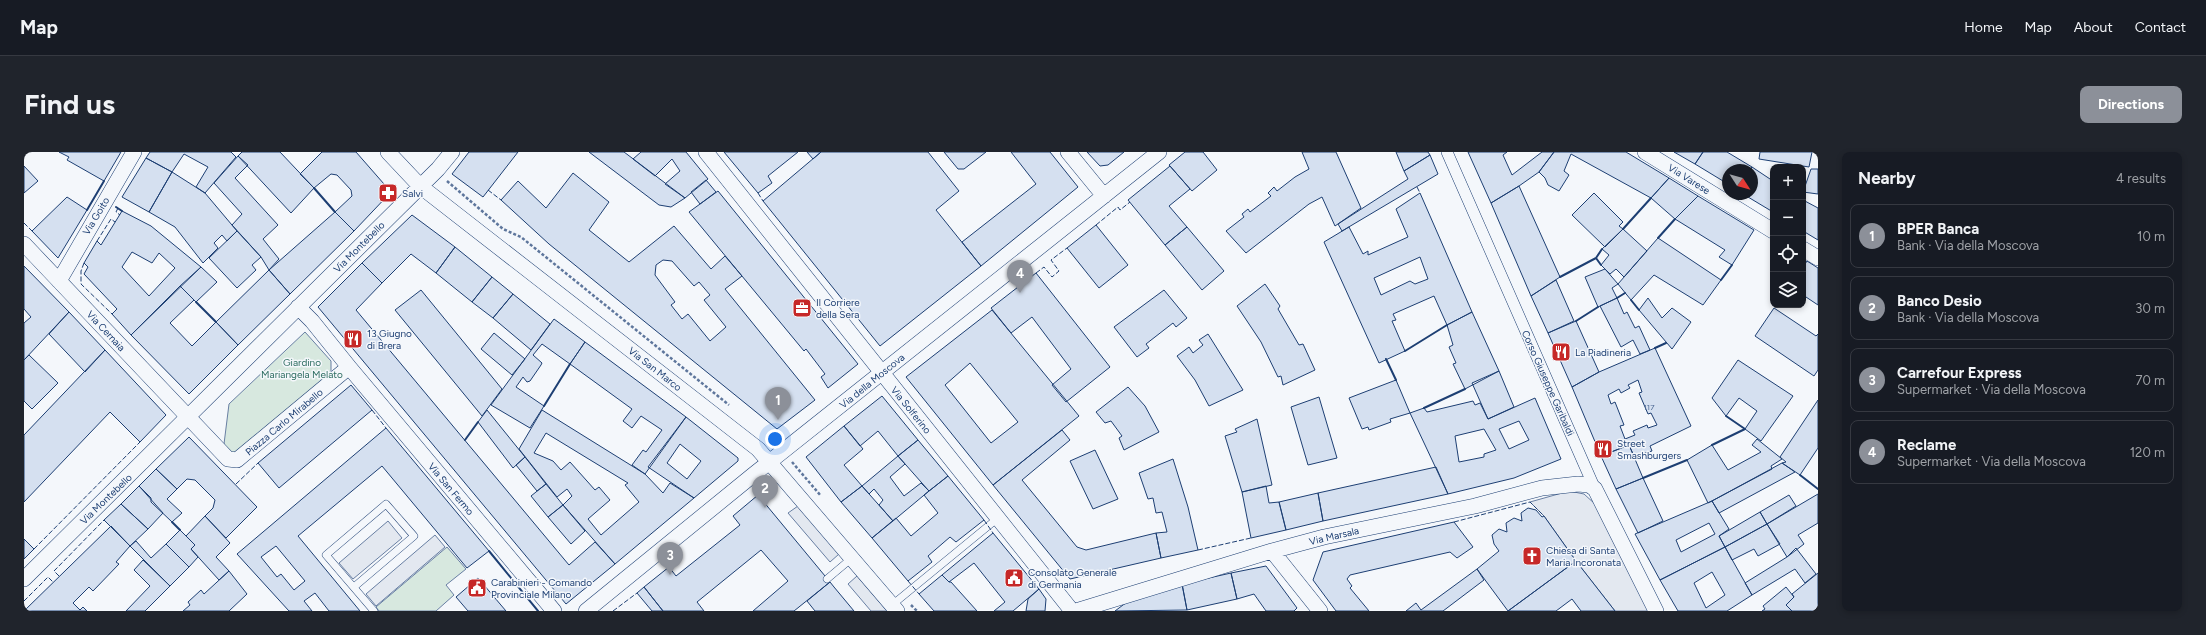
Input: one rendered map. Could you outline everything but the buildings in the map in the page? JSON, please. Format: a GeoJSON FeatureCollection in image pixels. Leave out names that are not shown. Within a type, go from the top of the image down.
{"type":"FeatureCollection","features":[{"type":"Feature","properties":{"kind":"street","name":"Via Goito"},"geometry":{"type":"LineString","coordinates":[[59,281],[134,152]]}},
{"type":"Feature","properties":{"kind":"street","name":"Via San Marco"},"geometry":{"type":"LineString","coordinates":[[388,152],[420,186],[758,449],[895,608]]}},
{"type":"Feature","properties":{"kind":"street","name":"Via Montebello"},"geometry":{"type":"LineString","coordinates":[[298,307],[420,186],[452,152]]}},
{"type":"Feature","properties":{"kind":"street","name":"Via Solferino"},"geometry":{"type":"LineString","coordinates":[[706,152],[1072,611]]}},
{"type":"Feature","properties":{"kind":"street"},"geometry":{"type":"LineString","coordinates":[[1068,152],[1104,196]]}},
{"type":"Feature","properties":{"kind":"street","name":"Via della Moscova"},"geometry":{"type":"LineString","coordinates":[[586,611],[770,462],[1159,152]]}},
{"type":"Feature","properties":{"kind":"street","name":"Corso Giuseppe Garibaldi"},"geometry":{"type":"LineString","coordinates":[[1447,152],[1595,489],[1656,611]]}},
{"type":"Feature","properties":{"kind":"street","name":"Via Varese"},"geometry":{"type":"LineString","coordinates":[[1645,152],[1770,229]]}},
{"type":"Feature","properties":{"kind":"street","name":"Via Cernaia"},"geometry":{"type":"LineString","coordinates":[[24,244],[189,418]]}},
{"type":"Feature","properties":{"kind":"street"},"geometry":{"type":"LineString","coordinates":[[1806,251],[1818,258]]}},
{"type":"Feature","properties":{"kind":"street"},"geometry":{"type":"LineString","coordinates":[[189,418],[298,307],[312,320],[349,367]]}},
{"type":"Feature","properties":{"kind":"street","name":"Piazza Carlo Mirabello"},"geometry":{"type":"LineString","coordinates":[[189,418],[228,459],[238,460],[349,367]]}},
{"type":"Feature","properties":{"kind":"street","name":"Via San Fermo"},"geometry":{"type":"LineString","coordinates":[[349,367],[554,611]]}},
{"type":"Feature","properties":{"kind":"street","name":"Via Montebello"},"geometry":{"type":"LineString","coordinates":[[24,579],[189,418]]}},
{"type":"Feature","properties":{"kind":"street","name":"Via Marsala"},"geometry":{"type":"LineString","coordinates":[[1076,611],[1272,551],[1324,537],[1475,506],[1542,488],[1578,484],[1589,485],[1595,489]]}},
{"type":"Feature","properties":{"kind":"street"},"geometry":{"type":"LineString","coordinates":[[1272,551],[1320,611]]}},
{"type":"Feature","properties":{"kind":"lane"},"geometry":{"type":"LineString","coordinates":[[354,587],[414,536],[386,504],[326,555],[374,611]]}},
{"type":"Feature","properties":{"kind":"lane"},"geometry":{"type":"LineString","coordinates":[[895,608],[998,518]]}},
{"type":"Feature","properties":{"kind":"lane"},"geometry":{"type":"LineString","coordinates":[[827,579],[852,558]]}},
{"type":"Feature","properties":{"kind":"path"},"geometry":{"type":"LineString","coordinates":[[447,181],[503,229],[521,237],[732,407]]}},
{"type":"Feature","properties":{"kind":"path"},"geometry":{"type":"LineString","coordinates":[[794,464],[825,501]]}},
{"type":"Feature","properties":{"kind":"green space","name":"Giardino Mariangela Melato"},"geometry":{"type":"Polygon","coordinates":[[[305,332],[331,361],[331,375],[235,456],[224,444],[229,404],[305,332]]]}},
{"type":"Feature","properties":{"kind":"green space"},"geometry":{"type":"Polygon","coordinates":[[[447,547],[466,569],[446,585],[454,595],[436,611],[379,611],[376,607],[447,547]]]}},
{"type":"Feature","properties":{"kind":"shaded area"},"geometry":{"type":"Polygon","coordinates":[[[1569,491],[1584,494],[1595,504],[1652,611],[1615,611],[1576,561],[1544,516],[1530,502],[1569,491]]]}},
{"type":"Feature","properties":{"kind":"shaded area"},"geometry":{"type":"Polygon","coordinates":[[[798,506],[839,554],[830,562],[788,513],[798,506]]]}},
{"type":"Feature","properties":{"kind":"shaded area"},"geometry":{"type":"Polygon","coordinates":[[[388,521],[402,538],[353,579],[339,563],[388,521]]]}},
{"type":"Feature","properties":{"kind":"shaded area"},"geometry":{"type":"Polygon","coordinates":[[[435,535],[445,547],[376,606],[366,594],[435,535]]]}},
{"type":"Feature","properties":{"kind":"shaded area"},"geometry":{"type":"Polygon","coordinates":[[[857,576],[887,611],[871,611],[848,584],[857,576]]]}},
{"type":"Feature","properties":{"kind":"fence"},"geometry":{"type":"LineString","coordinates":[[1417,187],[1420,193]]}},
{"type":"Feature","properties":{"kind":"fence"},"geometry":{"type":"LineString","coordinates":[[488,190],[501,200]]}},
{"type":"Feature","properties":{"kind":"fence"},"geometry":{"type":"LineString","coordinates":[[758,193],[763,201]]}},
{"type":"Feature","properties":{"kind":"fence"},"geometry":{"type":"LineString","coordinates":[[1096,225],[1118,207],[1120,210],[1130,202]]}},
{"type":"Feature","properties":{"kind":"fence"},"geometry":{"type":"LineString","coordinates":[[118,208],[116,212],[120,215]]}},
{"type":"Feature","properties":{"kind":"fence"},"geometry":{"type":"LineString","coordinates":[[97,241],[111,219],[115,222]]}},
{"type":"Feature","properties":{"kind":"fence"},"geometry":{"type":"LineString","coordinates":[[24,223],[32,231]]}},
{"type":"Feature","properties":{"kind":"fence"},"geometry":{"type":"LineString","coordinates":[[1036,273],[1044,267],[1052,277],[1059,271],[1051,260],[1067,248]]}},
{"type":"Feature","properties":{"kind":"fence"},"geometry":{"type":"LineString","coordinates":[[84,263],[81,271],[81,284],[112,314]]}},
{"type":"Feature","properties":{"kind":"fence"},"geometry":{"type":"LineString","coordinates":[[372,410],[386,428]]}},
{"type":"Feature","properties":{"kind":"fence"},"geometry":{"type":"LineString","coordinates":[[34,549],[140,442]]}},
{"type":"Feature","properties":{"kind":"fence"},"geometry":{"type":"LineString","coordinates":[[236,484],[258,463]]}},
{"type":"Feature","properties":{"kind":"fence"},"geometry":{"type":"LineString","coordinates":[[1454,522],[1530,502],[1544,516]]}},
{"type":"Feature","properties":{"kind":"fence"},"geometry":{"type":"LineString","coordinates":[[59,576],[54,571],[104,520]]}},
{"type":"Feature","properties":{"kind":"fence"},"geometry":{"type":"LineString","coordinates":[[984,520],[993,533]]}},
{"type":"Feature","properties":{"kind":"fence"},"geometry":{"type":"LineString","coordinates":[[1198,550],[1251,538]]}},
{"type":"Feature","properties":{"kind":"fence"},"geometry":{"type":"LineString","coordinates":[[24,601],[48,577],[53,582]]}},
{"type":"Feature","properties":{"kind":"fence"},"geometry":{"type":"LineString","coordinates":[[908,581],[919,594]]}},
{"type":"Feature","properties":{"kind":"fence"},"geometry":{"type":"LineString","coordinates":[[613,611],[637,593]]}},
{"type":"Feature","properties":{"kind":"wall"},"geometry":{"type":"LineString","coordinates":[[87,210],[104,181]]}},
{"type":"Feature","properties":{"kind":"wall"},"geometry":{"type":"LineString","coordinates":[[314,188],[335,212]]}},
{"type":"Feature","properties":{"kind":"wall"},"geometry":{"type":"LineString","coordinates":[[1623,229],[1651,198]]}},
{"type":"Feature","properties":{"kind":"wall"},"geometry":{"type":"LineString","coordinates":[[116,207],[122,211]]}},
{"type":"Feature","properties":{"kind":"wall"},"geometry":{"type":"LineString","coordinates":[[1658,238],[1675,219]]}},
{"type":"Feature","properties":{"kind":"wall"},"geometry":{"type":"LineString","coordinates":[[1560,277],[1596,258],[1602,249]]}},
{"type":"Feature","properties":{"kind":"wall"},"geometry":{"type":"LineString","coordinates":[[1596,258],[1601,265]]}},
{"type":"Feature","properties":{"kind":"wall"},"geometry":{"type":"LineString","coordinates":[[1721,280],[1732,265]]}},
{"type":"Feature","properties":{"kind":"wall"},"geometry":{"type":"LineString","coordinates":[[1617,298],[1625,293]]}},
{"type":"Feature","properties":{"kind":"wall"},"geometry":{"type":"LineString","coordinates":[[1631,300],[1639,310]]}},
{"type":"Feature","properties":{"kind":"wall"},"geometry":{"type":"LineString","coordinates":[[196,302],[216,322]]}},
{"type":"Feature","properties":{"kind":"wall"},"geometry":{"type":"LineString","coordinates":[[1576,321],[1598,307]]}},
{"type":"Feature","properties":{"kind":"wall"},"geometry":{"type":"LineString","coordinates":[[1405,351],[1447,325]]}},
{"type":"Feature","properties":{"kind":"wall"},"geometry":{"type":"LineString","coordinates":[[1655,348],[1666,343]]}},
{"type":"Feature","properties":{"kind":"wall"},"geometry":{"type":"LineString","coordinates":[[1386,359],[1396,380]]}},
{"type":"Feature","properties":{"kind":"wall"},"geometry":{"type":"LineString","coordinates":[[544,406],[570,364]]}},
{"type":"Feature","properties":{"kind":"wall"},"geometry":{"type":"LineString","coordinates":[[1424,408],[1465,389]]}},
{"type":"Feature","properties":{"kind":"wall"},"geometry":{"type":"LineString","coordinates":[[1712,445],[1745,429],[1726,416]]}},
{"type":"Feature","properties":{"kind":"wall"},"geometry":{"type":"LineString","coordinates":[[465,440],[478,422]]}},
{"type":"Feature","properties":{"kind":"wall"},"geometry":{"type":"LineString","coordinates":[[1643,478],[1687,460]]}},
{"type":"Feature","properties":{"kind":"wall"},"geometry":{"type":"LineString","coordinates":[[1800,475],[1818,489]]}},
{"type":"Feature","properties":{"kind":"wall"},"geometry":{"type":"LineString","coordinates":[[172,522],[180,530]]}},
{"type":"Feature","properties":{"kind":"wall"},"geometry":{"type":"LineString","coordinates":[[489,551],[538,611]]}},
{"type":"Feature","properties":{"kind":"place","name":"Salvi"},"geometry":{"type":"Point","coordinates":[388,193]}},
{"type":"Feature","properties":{"kind":"place","name":"Reclame"},"geometry":{"type":"Point","coordinates":[1020,293]}},
{"type":"Feature","properties":{"kind":"place","name":"Il Corriere della Sera"},"geometry":{"type":"Point","coordinates":[802,308]}},
{"type":"Feature","properties":{"kind":"place","name":"13 Giugno di Brera"},"geometry":{"type":"Point","coordinates":[353,339]}},
{"type":"Feature","properties":{"kind":"place","name":"La Piadineria"},"geometry":{"type":"Point","coordinates":[1561,352]}},
{"type":"Feature","properties":{"kind":"place","name":"BPER Banca"},"geometry":{"type":"Point","coordinates":[778,420]}},
{"type":"Feature","properties":{"kind":"place","name":"Street Smashburgers"},"geometry":{"type":"Point","coordinates":[1603,449]}},
{"type":"Feature","properties":{"kind":"place","name":"Banco Desio"},"geometry":{"type":"Point","coordinates":[765,508]}},
{"type":"Feature","properties":{"kind":"place","name":"Chiesa di Santa Maria Incoronata"},"geometry":{"type":"Point","coordinates":[1532,556]}},
{"type":"Feature","properties":{"kind":"place","name":"Carrefour Express"},"geometry":{"type":"Point","coordinates":[670,575]}},
{"type":"Feature","properties":{"kind":"place","name":"Consolato Generale di Germania"},"geometry":{"type":"Point","coordinates":[1014,578]}},
{"type":"Feature","properties":{"kind":"place","name":"Carabinieri - Comando Provinciale Milano"},"geometry":{"type":"Point","coordinates":[477,588]}}]}
